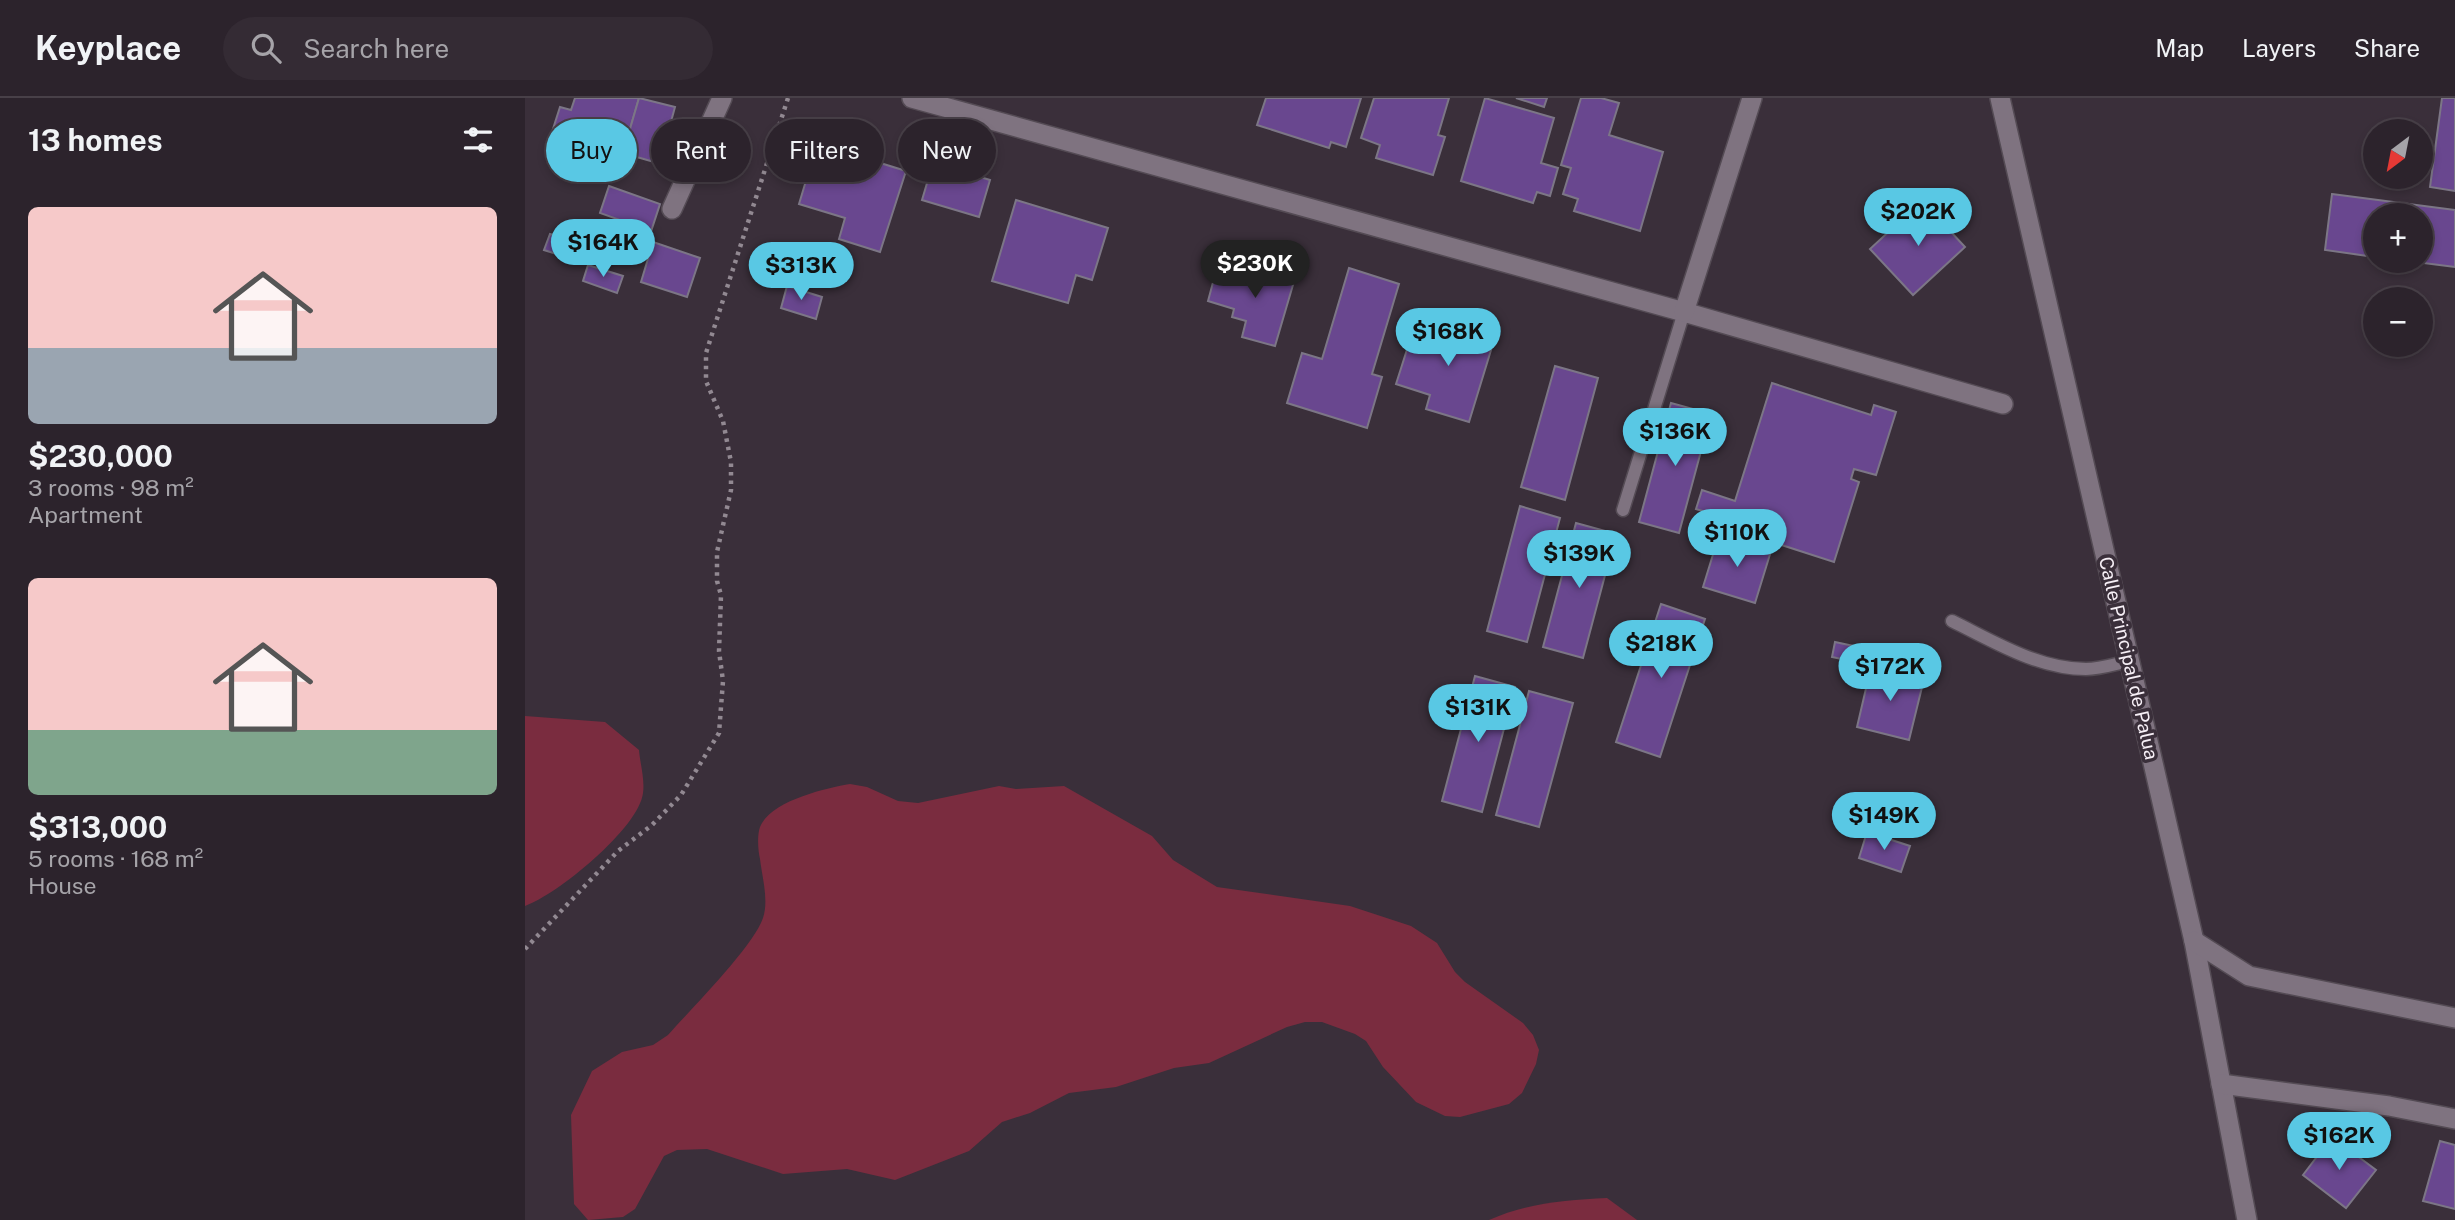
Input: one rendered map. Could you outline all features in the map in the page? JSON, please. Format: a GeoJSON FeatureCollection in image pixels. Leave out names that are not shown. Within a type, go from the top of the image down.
{"type":"FeatureCollection","features":[{"type":"Feature","properties":{"kind":"street"},"geometry":{"type":"LineString","coordinates":[[672,209],[722,98]]}},
{"type":"Feature","properties":{"kind":"street"},"geometry":{"type":"LineString","coordinates":[[912,98],[1684,312],[2003,404]]}},
{"type":"Feature","properties":{"kind":"street"},"geometry":{"type":"LineString","coordinates":[[1684,312],[1752,98]]}},
{"type":"Feature","properties":{"kind":"street","name":"Calle Principal de Palua"},"geometry":{"type":"LineString","coordinates":[[2000,98],[2194,941],[2247,1220]]}},
{"type":"Feature","properties":{"kind":"street"},"geometry":{"type":"LineString","coordinates":[[2194,941],[2249,976],[2362,1002],[2455,1018]]}},
{"type":"Feature","properties":{"kind":"street"},"geometry":{"type":"LineString","coordinates":[[2221,1084],[2389,1106],[2455,1119]]}},
{"type":"Feature","properties":{"kind":"lane"},"geometry":{"type":"LineString","coordinates":[[1623,509],[1684,312]]}},
{"type":"Feature","properties":{"kind":"lane"},"geometry":{"type":"LineString","coordinates":[[1952,621],[2019,654],[2066,666],[2087,669],[2129,661]]}},
{"type":"Feature","properties":{"kind":"path"},"geometry":{"type":"LineString","coordinates":[[525,949],[548,921],[681,795],[719,733],[723,681],[719,651],[722,609],[717,582],[717,552],[731,490],[731,462],[723,421],[706,381],[706,353],[788,98]]}},
{"type":"Feature","properties":{"kind":"shaded area"},"geometry":{"type":"Polygon","coordinates":[[[525,716],[605,722],[639,750],[643,793],[627,824],[594,859],[556,889],[525,906],[525,716]]]}},
{"type":"Feature","properties":{"kind":"shaded area"},"geometry":{"type":"Polygon","coordinates":[[[850,784],[867,787],[898,801],[918,803],[999,786],[1016,789],[1064,786],[1152,836],[1173,860],[1217,887],[1350,906],[1411,926],[1437,943],[1455,972],[1465,982],[1523,1023],[1533,1035],[1539,1050],[1536,1064],[1522,1093],[1509,1104],[1460,1117],[1445,1116],[1416,1102],[1383,1067],[1366,1041],[1322,1022],[1305,1022],[1287,1027],[1209,1063],[1174,1068],[1116,1087],[1069,1093],[1030,1113],[1002,1122],[969,1151],[895,1180],[847,1169],[783,1174],[707,1149],[677,1150],[664,1156],[635,1209],[623,1217],[588,1220],[574,1204],[571,1115],[592,1071],[622,1052],[653,1045],[668,1035],[747,945],[765,911],[758,839],[760,827],[766,818],[800,797],[850,784]]]}},
{"type":"Feature","properties":{"kind":"shaded area"},"geometry":{"type":"Polygon","coordinates":[[[1607,1198],[1637,1220],[1489,1220],[1532,1206],[1607,1198]]]}},
{"type":"Feature","properties":{"kind":"building"},"geometry":{"type":"Polygon","coordinates":[[[575,98],[639,98],[633,119],[556,119],[560,107],[571,110],[575,98]]]}},
{"type":"Feature","properties":{"kind":"building"},"geometry":{"type":"Polygon","coordinates":[[[639,98],[675,107],[672,119],[651,119],[651,161],[637,157],[637,119],[633,119],[639,98]]]}},
{"type":"Feature","properties":{"kind":"building"},"geometry":{"type":"Polygon","coordinates":[[[1266,98],[1361,98],[1346,147],[1331,142],[1329,148],[1257,125],[1266,98]]]}},
{"type":"Feature","properties":{"kind":"building"},"geometry":{"type":"Polygon","coordinates":[[[1374,98],[1449,98],[1438,135],[1445,137],[1433,175],[1376,158],[1380,145],[1361,138],[1374,98]]]}},
{"type":"Feature","properties":{"kind":"building"},"geometry":{"type":"Polygon","coordinates":[[[1485,98],[1554,118],[1541,163],[1558,168],[1550,196],[1537,192],[1533,203],[1461,181],[1485,98]]]}},
{"type":"Feature","properties":{"kind":"building"},"geometry":{"type":"Polygon","coordinates":[[[1516,98],[1547,98],[1544,107],[1516,98]]]}},
{"type":"Feature","properties":{"kind":"building"},"geometry":{"type":"Polygon","coordinates":[[[1581,98],[1601,98],[1619,103],[1609,135],[1663,152],[1640,231],[1574,211],[1578,199],[1563,194],[1571,168],[1561,165],[1581,98]]]}},
{"type":"Feature","properties":{"kind":"building"},"geometry":{"type":"Polygon","coordinates":[[[2442,98],[2455,98],[2455,191],[2433,187],[2433,165],[2442,98]]]}},
{"type":"Feature","properties":{"kind":"building"},"geometry":{"type":"Polygon","coordinates":[[[884,164],[898,169],[898,182],[902,182],[880,252],[839,239],[845,218],[799,204],[806,182],[884,182],[884,164]]]}},
{"type":"Feature","properties":{"kind":"building"},"geometry":{"type":"Polygon","coordinates":[[[927,182],[989,182],[979,217],[922,200],[927,182]]]}},
{"type":"Feature","properties":{"kind":"building"},"geometry":{"type":"Polygon","coordinates":[[[609,186],[660,204],[641,262],[609,251],[620,220],[600,213],[609,186]]]}},
{"type":"Feature","properties":{"kind":"building"},"geometry":{"type":"Polygon","coordinates":[[[2332,194],[2401,203],[2363,203],[2363,255],[2325,250],[2332,194]]]}},
{"type":"Feature","properties":{"kind":"building"},"geometry":{"type":"Polygon","coordinates":[[[1016,200],[1108,228],[1092,280],[1076,275],[1068,303],[992,281],[1016,200]]]}},
{"type":"Feature","properties":{"kind":"building"},"geometry":{"type":"Polygon","coordinates":[[[1922,201],[1965,247],[1913,295],[1870,249],[1922,201]]]}},
{"type":"Feature","properties":{"kind":"building"},"geometry":{"type":"Polygon","coordinates":[[[2433,207],[2455,210],[2455,267],[2433,264],[2433,207]]]}},
{"type":"Feature","properties":{"kind":"building"},"geometry":{"type":"Polygon","coordinates":[[[550,234],[590,247],[585,263],[544,250],[550,234]]]}},
{"type":"Feature","properties":{"kind":"building"},"geometry":{"type":"Polygon","coordinates":[[[653,242],[700,258],[687,297],[641,282],[653,242]]]}},
{"type":"Feature","properties":{"kind":"building"},"geometry":{"type":"Polygon","coordinates":[[[1236,261],[1295,278],[1275,346],[1242,337],[1246,321],[1232,317],[1234,309],[1208,301],[1215,275],[1231,279],[1236,261]]]}},
{"type":"Feature","properties":{"kind":"building"},"geometry":{"type":"Polygon","coordinates":[[[588,265],[623,276],[617,293],[583,281],[588,265]]]}},
{"type":"Feature","properties":{"kind":"building"},"geometry":{"type":"Polygon","coordinates":[[[1349,268],[1399,284],[1372,374],[1382,377],[1367,428],[1287,403],[1302,353],[1322,359],[1349,268]]]}},
{"type":"Feature","properties":{"kind":"building"},"geometry":{"type":"Polygon","coordinates":[[[787,286],[822,297],[816,319],[781,308],[787,286]]]}},
{"type":"Feature","properties":{"kind":"building"},"geometry":{"type":"Polygon","coordinates":[[[1437,319],[1495,337],[1469,422],[1426,409],[1430,395],[1396,384],[1411,337],[1429,343],[1437,319]]]}},
{"type":"Feature","properties":{"kind":"building"},"geometry":{"type":"Polygon","coordinates":[[[1555,366],[1598,378],[1565,500],[1521,487],[1555,366]]]}},
{"type":"Feature","properties":{"kind":"building"},"geometry":{"type":"Polygon","coordinates":[[[1772,383],[1871,415],[1874,405],[1896,412],[1876,475],[1854,469],[1851,479],[1859,482],[1834,562],[1726,527],[1729,519],[1696,509],[1702,490],[1735,501],[1772,383]]]}},
{"type":"Feature","properties":{"kind":"building"},"geometry":{"type":"Polygon","coordinates":[[[1671,403],[1711,414],[1679,533],[1639,522],[1671,403]]]}},
{"type":"Feature","properties":{"kind":"building"},"geometry":{"type":"Polygon","coordinates":[[[1520,506],[1560,518],[1527,642],[1487,631],[1520,506]]]}},
{"type":"Feature","properties":{"kind":"building"},"geometry":{"type":"Polygon","coordinates":[[[1576,523],[1616,534],[1583,658],[1543,647],[1576,523]]]}},
{"type":"Feature","properties":{"kind":"building"},"geometry":{"type":"Polygon","coordinates":[[[1719,535],[1771,551],[1755,603],[1703,587],[1719,535]]]}},
{"type":"Feature","properties":{"kind":"building"},"geometry":{"type":"Polygon","coordinates":[[[1661,604],[1705,619],[1660,757],[1616,742],[1661,604]]]}},
{"type":"Feature","properties":{"kind":"building"},"geometry":{"type":"Polygon","coordinates":[[[1835,642],[1868,649],[1865,664],[1832,657],[1835,642]]]}},
{"type":"Feature","properties":{"kind":"building"},"geometry":{"type":"Polygon","coordinates":[[[1871,667],[1924,679],[1909,740],[1857,727],[1871,667]]]}},
{"type":"Feature","properties":{"kind":"building"},"geometry":{"type":"Polygon","coordinates":[[[1475,676],[1515,687],[1482,812],[1442,801],[1475,676]]]}},
{"type":"Feature","properties":{"kind":"building"},"geometry":{"type":"Polygon","coordinates":[[[1529,691],[1573,703],[1539,827],[1496,815],[1529,691]]]}},
{"type":"Feature","properties":{"kind":"building"},"geometry":{"type":"Polygon","coordinates":[[[1867,832],[1910,846],[1901,872],[1859,858],[1867,832]]]}},
{"type":"Feature","properties":{"kind":"building"},"geometry":{"type":"Polygon","coordinates":[[[2332,1137],[2376,1170],[2346,1208],[2303,1175],[2332,1137]]]}},
{"type":"Feature","properties":{"kind":"building"},"geometry":{"type":"Polygon","coordinates":[[[2440,1141],[2455,1145],[2455,1209],[2423,1201],[2440,1141]]]}}]}
